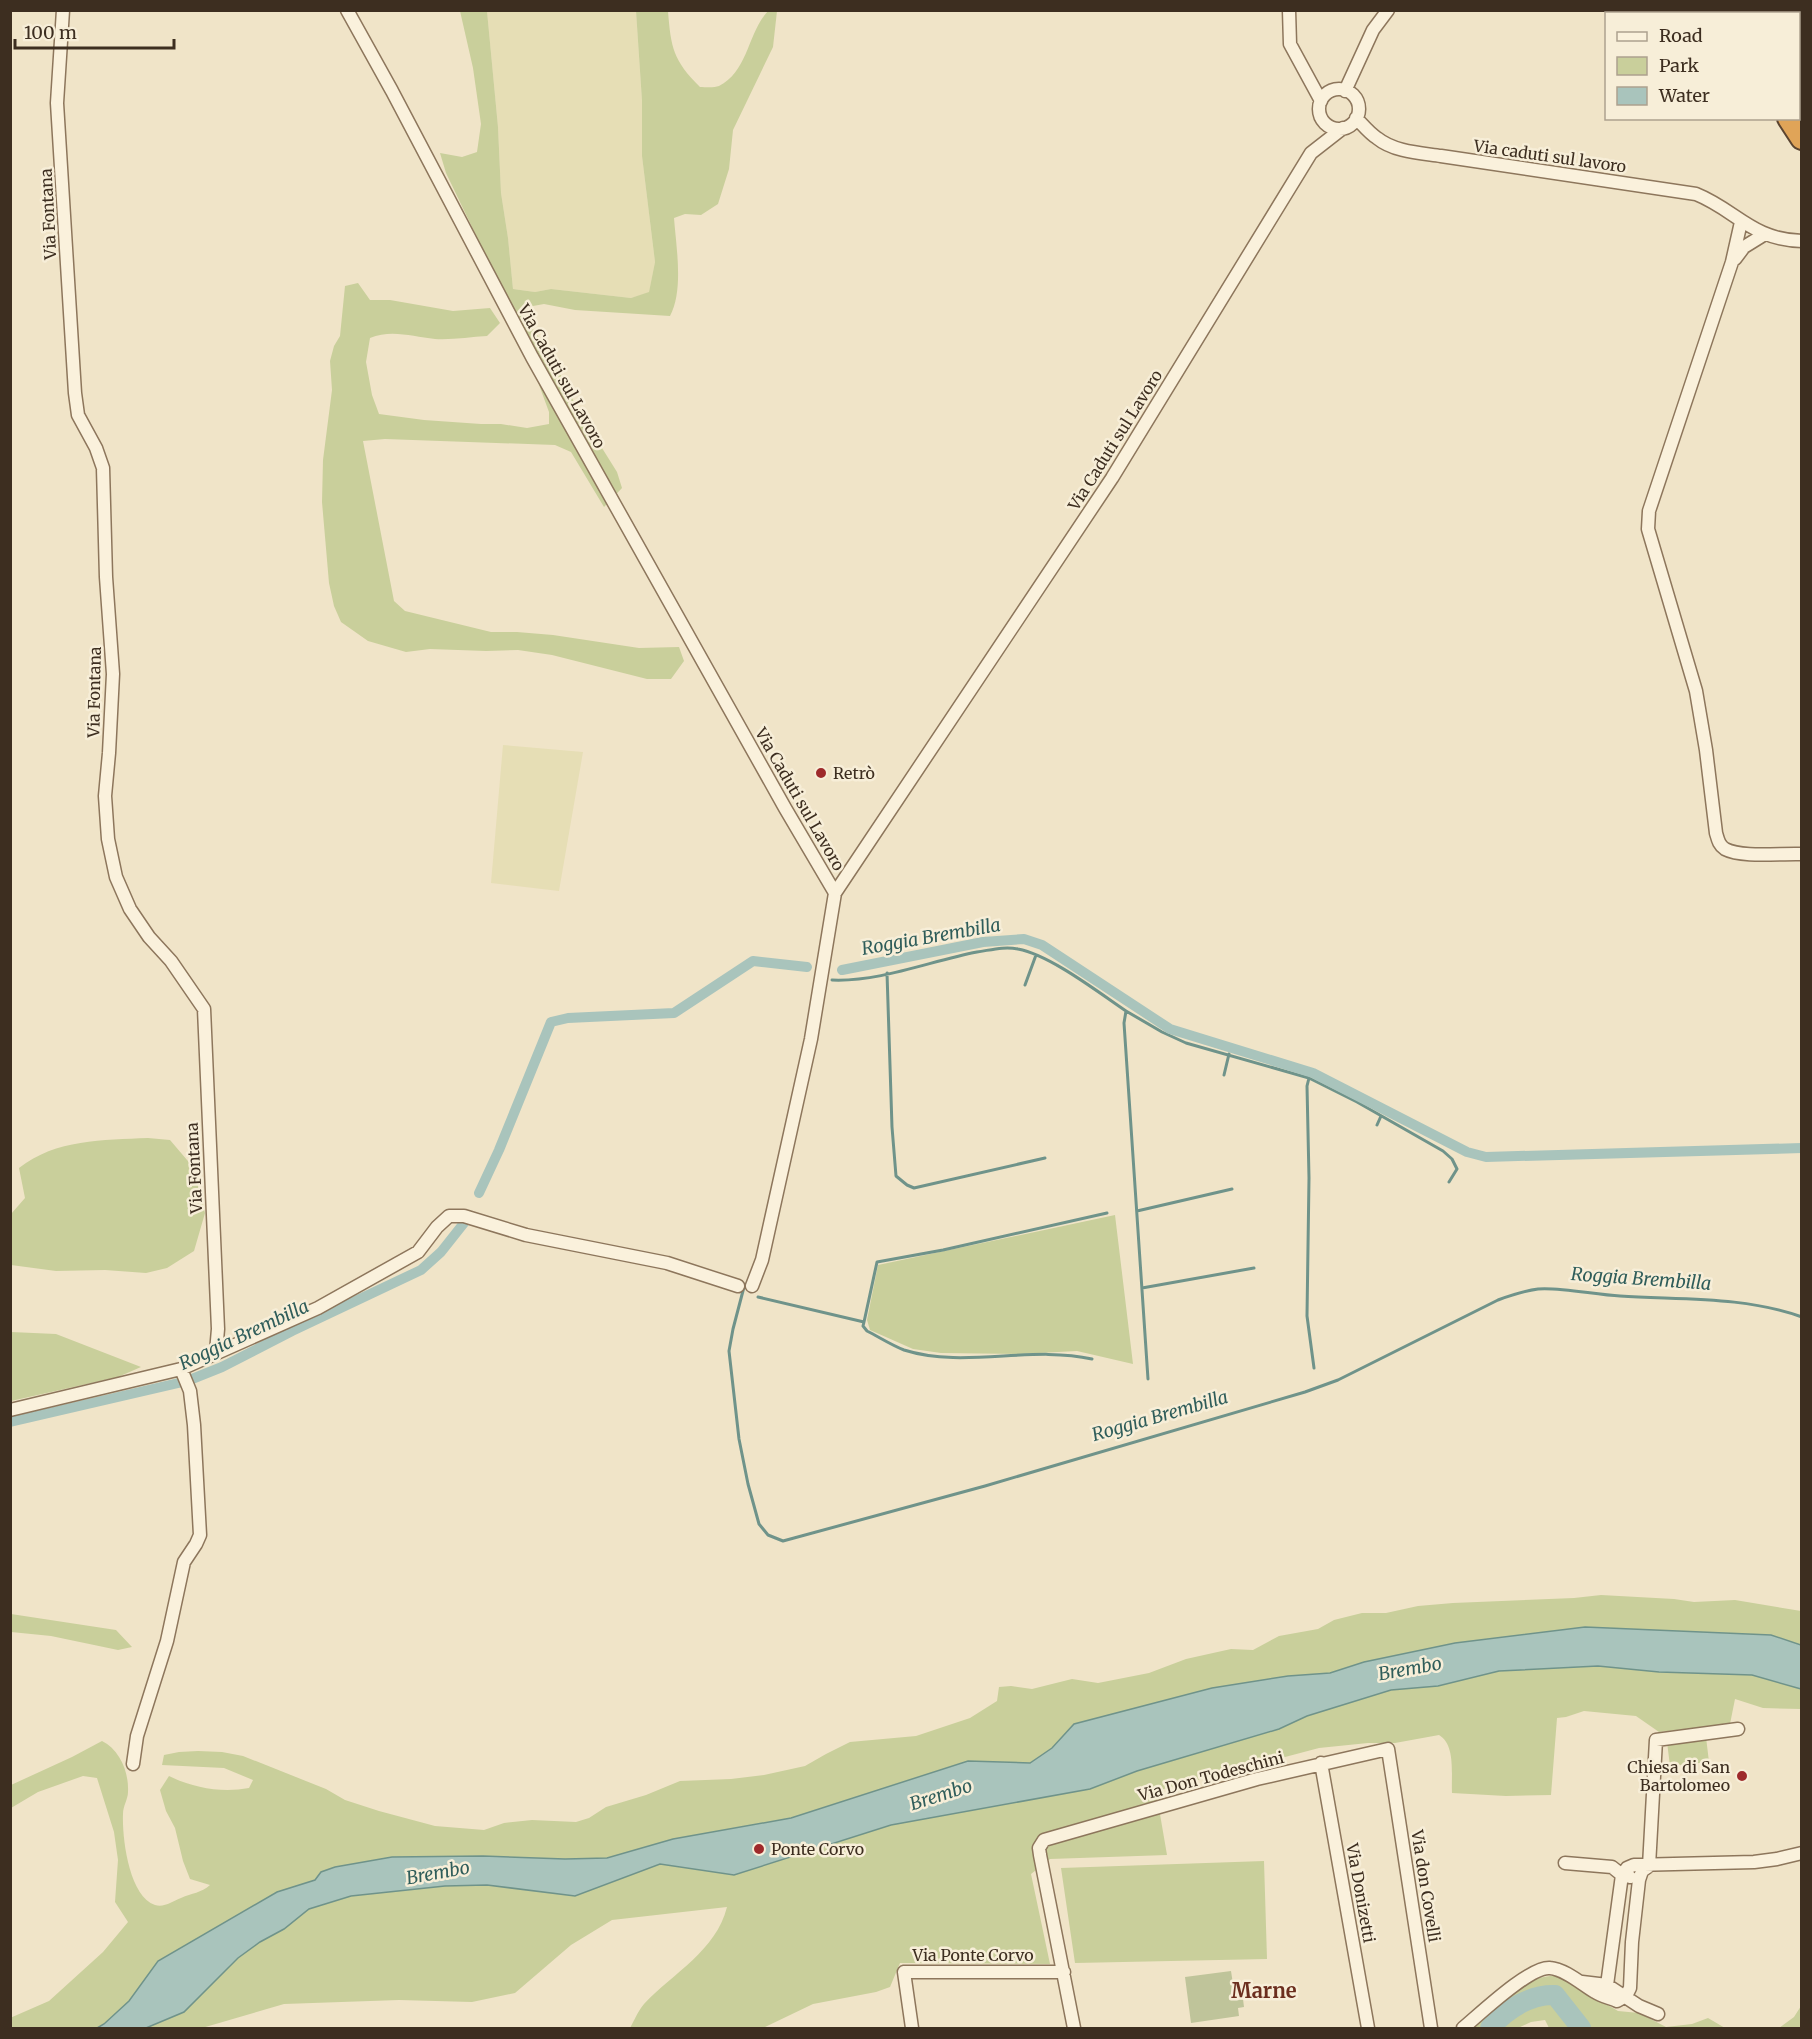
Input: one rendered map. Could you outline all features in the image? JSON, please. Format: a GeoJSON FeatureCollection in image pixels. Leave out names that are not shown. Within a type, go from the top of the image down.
{"type":"FeatureCollection","features":[{"type":"Feature","properties":{"kind":"highway"},"geometry":{"type":"LineString","coordinates":[[1790,120],[1802,138]]}},
{"type":"Feature","properties":{"kind":"street","name":"Via Fontana"},"geometry":{"type":"LineString","coordinates":[[63,10],[57,103],[75,393],[78,415],[96,448],[103,468],[106,577],[113,674],[110,753],[105,796],[108,839],[116,877],[130,909],[149,937],[171,961],[204,1009],[218,1329],[216,1352]]}},
{"type":"Feature","properties":{"kind":"street","name":"Via Caduti sul Lavoro"},"geometry":{"type":"LineString","coordinates":[[347,10],[532,357],[835,893],[1112,478],[1311,153],[1356,118]]}},
{"type":"Feature","properties":{"kind":"street"},"geometry":{"type":"LineString","coordinates":[[1295,10],[1289,11],[1290,44],[1321,101]]}},
{"type":"Feature","properties":{"kind":"street"},"geometry":{"type":"LineString","coordinates":[[1346,91],[1373,30],[1388,10]]}},
{"type":"Feature","properties":{"kind":"street"},"geometry":{"type":"LineString","coordinates":[[1343,128],[1337,129],[1326,124],[1320,113],[1324,96],[1334,90],[1346,91],[1356,99],[1358,112],[1356,118]]}},
{"type":"Feature","properties":{"kind":"street","name":"Via caduti sul lavoro"},"geometry":{"type":"LineString","coordinates":[[1356,118],[1384,143],[1399,148],[1696,194],[1710,199],[1741,222],[1765,234],[1789,241],[1802,241]]}},
{"type":"Feature","properties":{"kind":"street"},"geometry":{"type":"LineString","coordinates":[[1741,222],[1732,262],[1649,512],[1648,529],[1696,692],[1719,843],[1737,853],[1802,854]]}},
{"type":"Feature","properties":{"kind":"street"},"geometry":{"type":"LineString","coordinates":[[1732,262],[1744,247],[1765,234]]}},
{"type":"Feature","properties":{"kind":"street"},"geometry":{"type":"LineString","coordinates":[[752,1286],[762,1260],[811,1039],[835,893]]}},
{"type":"Feature","properties":{"kind":"street"},"geometry":{"type":"LineString","coordinates":[[10,1410],[182,1371],[216,1352],[318,1308],[418,1252],[437,1227],[449,1216],[464,1216],[526,1235],[667,1263],[738,1286]]}},
{"type":"Feature","properties":{"kind":"street"},"geometry":{"type":"LineString","coordinates":[[133,1764],[136,1736],[167,1641],[184,1562],[200,1535],[194,1425],[190,1390],[182,1371]]}},
{"type":"Feature","properties":{"kind":"street"},"geometry":{"type":"LineString","coordinates":[[1649,1866],[1656,1740],[1738,1729]]}},
{"type":"Feature","properties":{"kind":"street","name":"Via Don Todeschini"},"geometry":{"type":"LineString","coordinates":[[1064,1972],[1040,1855],[1039,1848],[1044,1840],[1257,1779],[1388,1749]]}},
{"type":"Feature","properties":{"kind":"street","name":"Via don Covelli"},"geometry":{"type":"LineString","coordinates":[[1388,1749],[1431,2028]]}},
{"type":"Feature","properties":{"kind":"street","name":"Via Donizetti"},"geometry":{"type":"LineString","coordinates":[[1321,1763],[1368,2028]]}},
{"type":"Feature","properties":{"kind":"street"},"geometry":{"type":"LineString","coordinates":[[1606,1985],[1622,1875],[1627,1868],[1634,1865],[1754,1862],[1802,1852]]}},
{"type":"Feature","properties":{"kind":"street"},"geometry":{"type":"LineString","coordinates":[[1565,1863],[1612,1867],[1622,1875],[1639,1880]]}},
{"type":"Feature","properties":{"kind":"street"},"geometry":{"type":"LineString","coordinates":[[1463,2028],[1536,1970],[1551,1968],[1582,1982],[1596,1993],[1617,2001],[1626,1996],[1630,1988],[1632,1942],[1639,1880],[1642,1871],[1649,1866]]}},
{"type":"Feature","properties":{"kind":"street","name":"Via Ponte Corvo"},"geometry":{"type":"LineString","coordinates":[[912,2028],[904,1972],[1064,1972]]}},
{"type":"Feature","properties":{"kind":"street"},"geometry":{"type":"LineString","coordinates":[[1064,1972],[1074,2028]]}},
{"type":"Feature","properties":{"kind":"street"},"geometry":{"type":"LineString","coordinates":[[1582,1982],[1606,1985],[1639,2006],[1658,2014]]}},
{"type":"Feature","properties":{"kind":"shaded area"},"geometry":{"type":"Polygon","coordinates":[[[487,11],[636,11],[642,101],[642,156],[655,262],[649,293],[631,298],[551,289],[535,292],[513,289],[501,193],[498,127],[487,11]]]}},
{"type":"Feature","properties":{"kind":"shaded area"},"geometry":{"type":"Polygon","coordinates":[[[503,745],[583,752],[559,891],[491,883],[503,745]]]}},
{"type":"Feature","properties":{"kind":"green space"},"geometry":{"type":"Polygon","coordinates":[[[460,11],[487,11],[498,127],[501,193],[513,289],[535,292],[551,289],[631,298],[649,292],[655,262],[642,156],[642,101],[636,11],[668,11],[670,35],[679,61],[700,87],[710,87],[719,86],[729,80],[742,62],[761,20],[768,11],[777,11],[773,47],[733,130],[729,169],[718,204],[701,215],[685,214],[674,218],[678,281],[677,294],[670,316],[575,310],[544,304],[522,308],[533,329],[548,349],[577,408],[617,472],[622,488],[604,507],[571,452],[555,445],[385,439],[363,441],[394,601],[405,611],[491,632],[553,635],[639,648],[679,647],[684,661],[671,679],[647,679],[552,655],[518,650],[430,649],[406,652],[368,641],[341,622],[334,606],[329,583],[322,502],[323,460],[332,390],[330,361],[334,346],[340,336],[345,286],[358,283],[370,300],[390,300],[453,311],[490,308],[500,323],[487,336],[435,339],[386,334],[370,338],[366,362],[372,395],[379,414],[527,428],[549,424],[549,412],[510,306],[446,173],[440,153],[462,157],[477,152],[481,124],[473,68],[460,11]]]}},
{"type":"Feature","properties":{"kind":"green space"},"geometry":{"type":"Polygon","coordinates":[[[148,1138],[170,1140],[193,1167],[205,1213],[194,1251],[167,1268],[146,1273],[105,1270],[56,1271],[11,1265],[11,1214],[25,1198],[19,1168],[33,1158],[64,1146],[97,1141],[148,1138]]]}},
{"type":"Feature","properties":{"kind":"green space"},"geometry":{"type":"Polygon","coordinates":[[[1115,1215],[1133,1364],[1077,1351],[1020,1354],[941,1353],[913,1349],[870,1330],[867,1320],[878,1265],[1115,1215]]]}},
{"type":"Feature","properties":{"kind":"green space"},"geometry":{"type":"Polygon","coordinates":[[[11,1332],[56,1334],[141,1367],[118,1377],[11,1401],[11,1332]]]}},
{"type":"Feature","properties":{"kind":"green space"},"geometry":{"type":"Polygon","coordinates":[[[1601,1595],[1694,1602],[1735,1600],[1801,1611],[1801,1645],[1771,1635],[1585,1627],[1455,1643],[1364,1662],[1330,1673],[1288,1676],[1074,1724],[1052,1748],[1030,1763],[968,1761],[791,1818],[673,1839],[607,1858],[392,1857],[277,1892],[158,1961],[129,2001],[97,2028],[11,2028],[10,2018],[49,2001],[103,1952],[128,1922],[115,1902],[118,1860],[114,1832],[97,1778],[83,1776],[38,1792],[11,1808],[11,1785],[102,1741],[114,1750],[122,1762],[127,1777],[128,1792],[123,1811],[123,1824],[126,1851],[133,1879],[146,1899],[155,1905],[162,1906],[210,1885],[190,1879],[183,1861],[175,1828],[166,1811],[160,1790],[169,1776],[188,1784],[218,1790],[249,1788],[253,1780],[224,1768],[162,1765],[164,1755],[198,1751],[243,1756],[326,1789],[345,1800],[435,1826],[484,1830],[504,1823],[532,1820],[576,1822],[589,1818],[606,1807],[646,1795],[680,1781],[764,1775],[805,1766],[850,1742],[916,1736],[970,1718],[997,1701],[999,1687],[1032,1689],[1072,1679],[1098,1683],[1149,1673],[1186,1659],[1231,1649],[1253,1650],[1279,1636],[1318,1629],[1334,1620],[1362,1613],[1386,1613],[1418,1606],[1453,1603],[1601,1595]]]}},
{"type":"Feature","properties":{"kind":"green space"},"geometry":{"type":"Polygon","coordinates":[[[11,1614],[116,1630],[132,1647],[118,1650],[51,1636],[11,1632],[11,1614]]]}},
{"type":"Feature","properties":{"kind":"green space"},"geometry":{"type":"Polygon","coordinates":[[[1598,1666],[1659,1672],[1752,1675],[1801,1689],[1801,1709],[1763,1708],[1735,1699],[1730,1724],[1659,1732],[1636,1716],[1584,1711],[1557,1718],[1551,1795],[1506,1796],[1452,1793],[1450,1753],[1448,1746],[1439,1735],[1395,1743],[1319,1748],[1156,1791],[1167,1855],[1050,1859],[1031,1874],[1050,1964],[900,1963],[890,1987],[876,1992],[813,2004],[763,2028],[630,2028],[644,2004],[704,1949],[721,1923],[727,1907],[612,1920],[571,1945],[515,1993],[472,2002],[399,2000],[284,2004],[202,2028],[146,2028],[184,2012],[238,1958],[260,1942],[284,1929],[309,1909],[351,1896],[445,1886],[487,1885],[575,1896],[660,1864],[734,1875],[891,1825],[1090,1789],[1137,1771],[1279,1729],[1307,1716],[1391,1690],[1438,1686],[1499,1671],[1598,1666]]]}},
{"type":"Feature","properties":{"kind":"green space"},"geometry":{"type":"Polygon","coordinates":[[[1706,1737],[1709,1762],[1670,1766],[1667,1742],[1706,1737]]]}},
{"type":"Feature","properties":{"kind":"green space"},"geometry":{"type":"Polygon","coordinates":[[[1264,1861],[1267,1959],[1075,1963],[1061,1868],[1264,1861]]]}},
{"type":"Feature","properties":{"kind":"green space"},"geometry":{"type":"Polygon","coordinates":[[[1231,1971],[1233,1984],[1241,1983],[1244,2007],[1238,2008],[1239,2016],[1191,2023],[1185,1977],[1231,1971]]]}},
{"type":"Feature","properties":{"kind":"green space"},"geometry":{"type":"Polygon","coordinates":[[[1556,1975],[1576,1981],[1618,2011],[1639,2013],[1666,2027],[1692,2024],[1708,2018],[1725,2028],[1549,2028],[1545,2020],[1531,2022],[1518,2028],[1470,2028],[1526,1980],[1556,1975]]]}},
{"type":"Feature","properties":{"kind":"green space"},"geometry":{"type":"Polygon","coordinates":[[[1801,2006],[1801,2028],[1779,2028],[1794,2017],[1801,2006]]]}},
{"type":"Feature","properties":{"kind":"water","name":"Brembo"},"geometry":{"type":"Polygon","coordinates":[[[1585,1627],[1771,1635],[1801,1645],[1801,1689],[1752,1675],[1659,1672],[1598,1666],[1499,1671],[1438,1686],[1391,1690],[1307,1716],[1279,1729],[1137,1771],[1090,1789],[891,1825],[734,1875],[660,1864],[575,1896],[487,1885],[445,1886],[351,1896],[309,1909],[284,1929],[260,1942],[238,1958],[184,2012],[146,2028],[97,2028],[129,2001],[158,1961],[277,1892],[315,1880],[321,1872],[335,1867],[392,1857],[607,1858],[673,1839],[791,1818],[968,1761],[1030,1763],[1052,1748],[1074,1724],[1212,1688],[1288,1676],[1330,1673],[1364,1662],[1455,1643],[1585,1627]]]}},
{"type":"Feature","properties":{"kind":"waterway","name":"Roggia Brembilla"},"geometry":{"type":"LineString","coordinates":[[842,970],[983,942],[1024,939],[1042,945],[1170,1029],[1313,1073],[1467,1152],[1486,1157],[1802,1148]]}},
{"type":"Feature","properties":{"kind":"waterway"},"geometry":{"type":"LineString","coordinates":[[832,980],[869,978],[977,952],[1013,948],[1031,953],[1059,966],[1126,1011]]}},
{"type":"Feature","properties":{"kind":"waterway"},"geometry":{"type":"LineString","coordinates":[[1025,985],[1036,955]]}},
{"type":"Feature","properties":{"kind":"waterway","name":"Roggia Brembilla"},"geometry":{"type":"LineString","coordinates":[[479,1193],[551,1022],[568,1018],[674,1013],[753,961],[807,967]]}},
{"type":"Feature","properties":{"kind":"waterway"},"geometry":{"type":"LineString","coordinates":[[887,973],[892,1127],[896,1176],[914,1188],[1045,1158]]}},
{"type":"Feature","properties":{"kind":"waterway"},"geometry":{"type":"LineString","coordinates":[[1148,1379],[1124,1023],[1126,1011],[1186,1043],[1309,1078],[1357,1102],[1443,1151],[1452,1159],[1457,1169],[1449,1182]]}},
{"type":"Feature","properties":{"kind":"waterway"},"geometry":{"type":"LineString","coordinates":[[1224,1075],[1229,1054]]}},
{"type":"Feature","properties":{"kind":"waterway"},"geometry":{"type":"LineString","coordinates":[[1309,1078],[1307,1086],[1309,1178],[1307,1316],[1314,1368]]}},
{"type":"Feature","properties":{"kind":"waterway"},"geometry":{"type":"LineString","coordinates":[[1377,1125],[1381,1116]]}},
{"type":"Feature","properties":{"kind":"waterway"},"geometry":{"type":"LineString","coordinates":[[1137,1211],[1232,1189]]}},
{"type":"Feature","properties":{"kind":"waterway"},"geometry":{"type":"LineString","coordinates":[[758,1297],[864,1322],[877,1262],[943,1250],[1107,1213]]}},
{"type":"Feature","properties":{"kind":"waterway","name":"Roggia Brembilla"},"geometry":{"type":"LineString","coordinates":[[10,1422],[187,1381],[222,1367],[421,1270],[441,1252],[464,1223]]}},
{"type":"Feature","properties":{"kind":"waterway"},"geometry":{"type":"LineString","coordinates":[[1142,1288],[1254,1268]]}},
{"type":"Feature","properties":{"kind":"waterway","name":"Roggia Brembilla"},"geometry":{"type":"LineString","coordinates":[[744,1287],[729,1351],[739,1439],[759,1524],[768,1535],[783,1541],[985,1486],[1305,1392],[1338,1380],[1498,1300],[1527,1291],[1557,1289],[1611,1295],[1735,1302],[1758,1305],[1802,1317]]}},
{"type":"Feature","properties":{"kind":"waterway"},"geometry":{"type":"LineString","coordinates":[[864,1322],[863,1326],[867,1331],[904,1350],[927,1355],[974,1358],[1045,1354],[1092,1359]]}},
{"type":"Feature","properties":{"kind":"waterway"},"geometry":{"type":"LineString","coordinates":[[1490,2028],[1519,2004],[1546,1995],[1555,1995],[1581,2028]]}},
{"type":"Feature","properties":{"kind":"place","name":"Retrò"},"geometry":{"type":"Point","coordinates":[821,773]}},
{"type":"Feature","properties":{"kind":"place","name":"Chiesa di San Bartolomeo"},"geometry":{"type":"Point","coordinates":[1742,1776]}},
{"type":"Feature","properties":{"kind":"place","name":"Ponte Corvo"},"geometry":{"type":"Point","coordinates":[759,1849]}},
{"type":"Feature","properties":{"kind":"district","name":"Marne"},"geometry":{"type":"Point","coordinates":[1264,1991]}}]}
